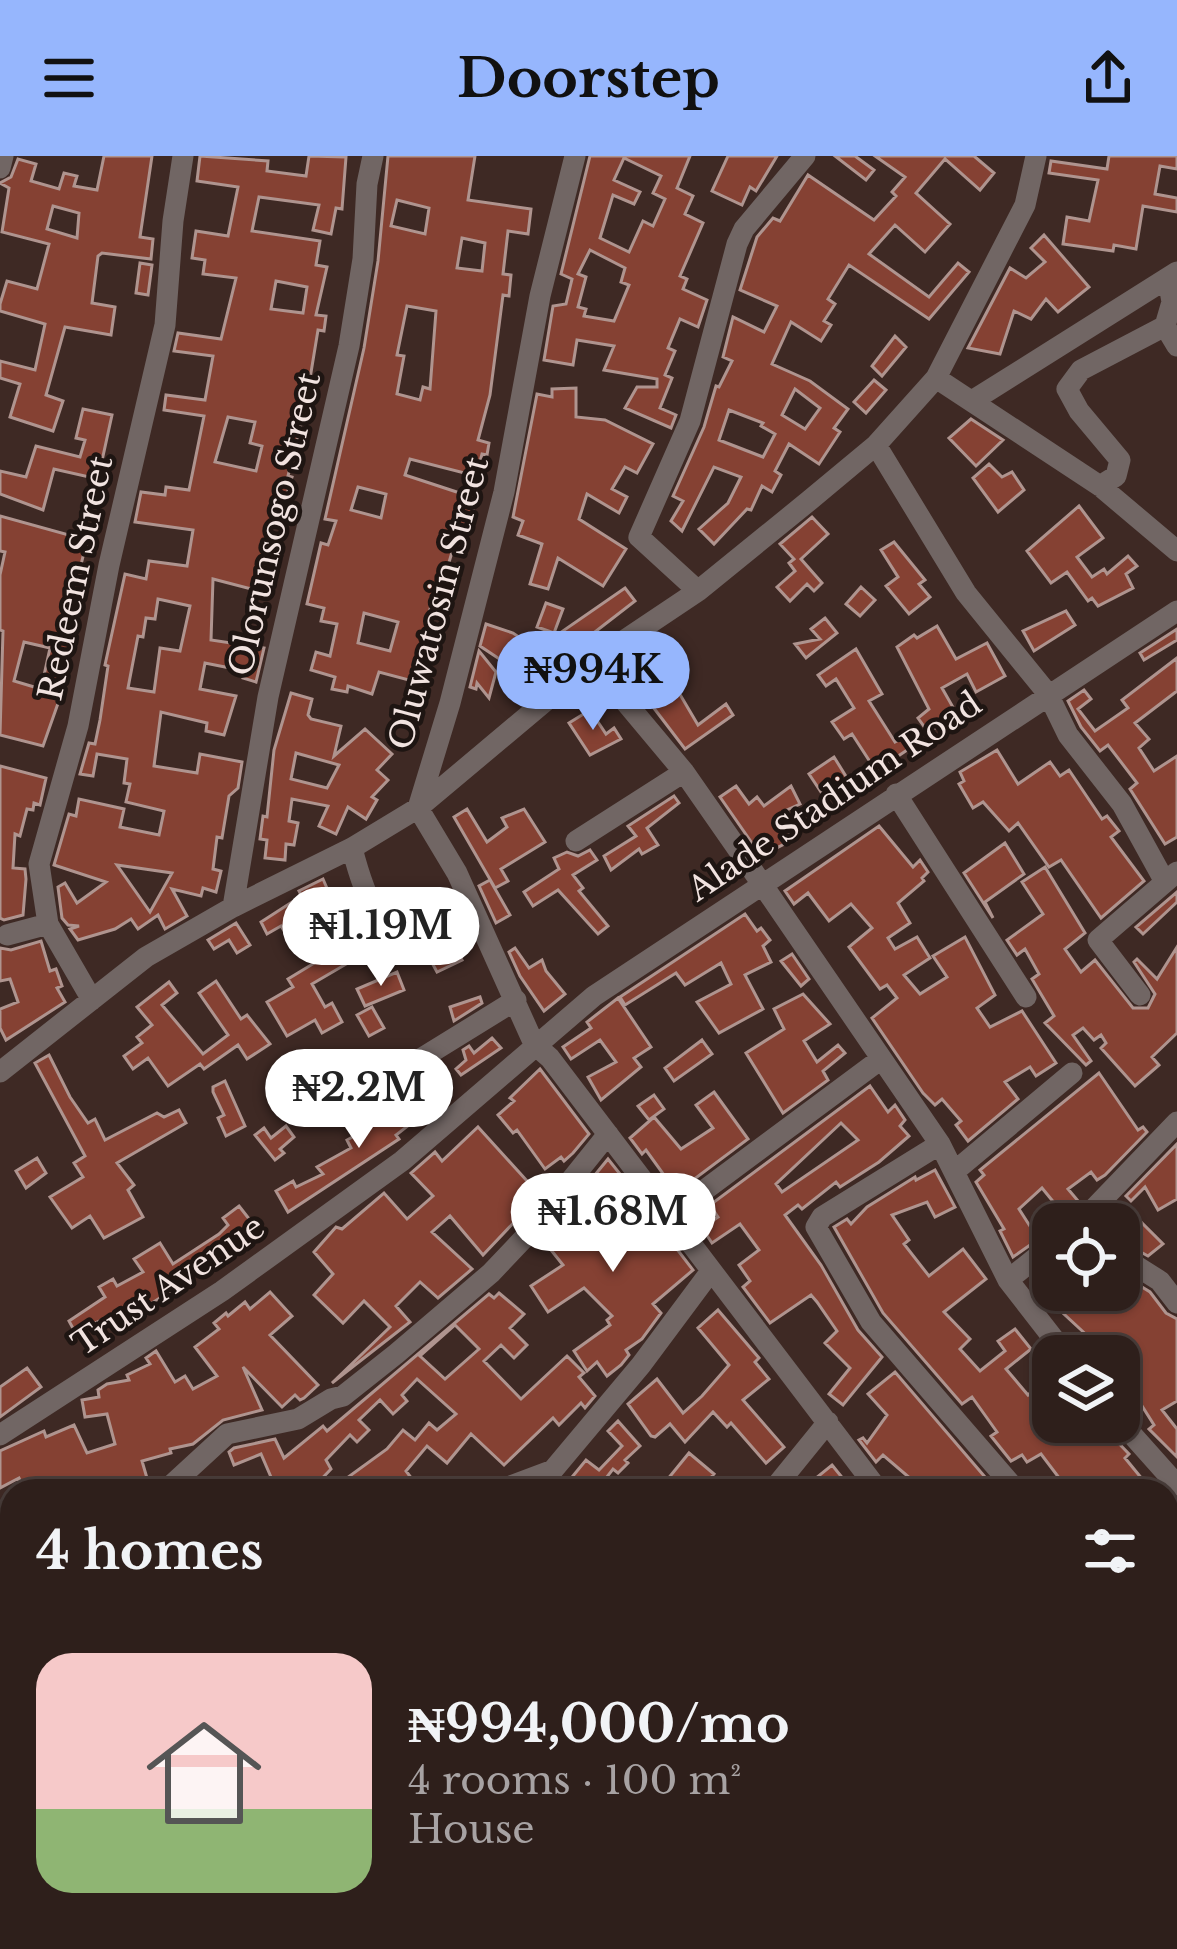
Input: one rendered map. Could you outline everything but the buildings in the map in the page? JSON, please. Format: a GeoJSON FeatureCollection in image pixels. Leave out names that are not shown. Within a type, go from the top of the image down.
{"type":"FeatureCollection","features":[{"type":"Feature","properties":{"kind":"street"},"geometry":{"type":"LineString","coordinates":[[0,168],[3,156]]}},
{"type":"Feature","properties":{"kind":"street","name":"Redeem Street"},"geometry":{"type":"LineString","coordinates":[[92,1000],[48,924],[39,864],[78,726],[109,565],[165,325],[183,156]]}},
{"type":"Feature","properties":{"kind":"street","name":"Olorunsogo Street"},"geometry":{"type":"LineString","coordinates":[[233,907],[268,697],[349,346],[373,156]]}},
{"type":"Feature","properties":{"kind":"street","name":"Oluwatosin Street"},"geometry":{"type":"LineString","coordinates":[[418,808],[504,493],[540,296],[575,156]]}},
{"type":"Feature","properties":{"kind":"street"},"geometry":{"type":"LineString","coordinates":[[698,591],[639,537],[690,421],[737,244],[744,229],[805,156]]}},
{"type":"Feature","properties":{"kind":"street"},"geometry":{"type":"LineString","coordinates":[[0,1072],[146,957],[418,808],[592,662],[698,591],[876,445],[936,378],[1025,205],[1036,156]]}},
{"type":"Feature","properties":{"kind":"street"},"geometry":{"type":"LineString","coordinates":[[972,401],[1172,276]]}},
{"type":"Feature","properties":{"kind":"street"},"geometry":{"type":"LineString","coordinates":[[1100,485],[1116,476],[1120,460],[1067,389],[1081,370],[1171,336],[1172,276]]}},
{"type":"Feature","properties":{"kind":"street"},"geometry":{"type":"LineString","coordinates":[[936,378],[1100,485],[1177,551]]}},
{"type":"Feature","properties":{"kind":"street"},"geometry":{"type":"LineString","coordinates":[[876,445],[966,593],[1048,694],[1069,735],[1171,877],[1098,940],[1140,995]]}},
{"type":"Feature","properties":{"kind":"street","name":"Alade Stadium Road"},"geometry":{"type":"LineString","coordinates":[[534,1044],[594,997],[1177,611]]}},
{"type":"Feature","properties":{"kind":"street"},"geometry":{"type":"LineString","coordinates":[[592,662],[684,772],[940,1144],[1008,1280],[1051,1335]]}},
{"type":"Feature","properties":{"kind":"street"},"geometry":{"type":"LineString","coordinates":[[576,841],[684,772]]}},
{"type":"Feature","properties":{"kind":"street"},"geometry":{"type":"LineString","coordinates":[[896,794],[1026,997]]}},
{"type":"Feature","properties":{"kind":"street"},"geometry":{"type":"LineString","coordinates":[[418,808],[457,873],[534,1044],[550,1058],[870,1479]]}},
{"type":"Feature","properties":{"kind":"street"},"geometry":{"type":"LineString","coordinates":[[352,848],[370,909],[414,945],[435,945],[481,927]]}},
{"type":"Feature","properties":{"kind":"street"},"geometry":{"type":"LineString","coordinates":[[7,934],[48,924]]}},
{"type":"Feature","properties":{"kind":"street"},"geometry":{"type":"LineString","coordinates":[[354,1100],[516,1000]]}},
{"type":"Feature","properties":{"kind":"street","name":"Trust Avenue"},"geometry":{"type":"LineString","coordinates":[[0,1435],[166,1330],[384,1174],[534,1044]]}},
{"type":"Feature","properties":{"kind":"street"},"geometry":{"type":"LineString","coordinates":[[671,1215],[880,1059]]}},
{"type":"Feature","properties":{"kind":"street"},"geometry":{"type":"LineString","coordinates":[[955,1171],[1072,1073]]}},
{"type":"Feature","properties":{"kind":"street"},"geometry":{"type":"LineString","coordinates":[[1100,1203],[1177,1122]]}},
{"type":"Feature","properties":{"kind":"street"},"geometry":{"type":"LineString","coordinates":[[178,1479],[227,1434],[298,1418],[344,1396],[379,1368],[491,1273],[608,1134]]}},
{"type":"Feature","properties":{"kind":"street"},"geometry":{"type":"LineString","coordinates":[[940,1144],[822,1217],[816,1227],[871,1322],[1007,1479]]}},
{"type":"Feature","properties":{"kind":"street"},"geometry":{"type":"LineString","coordinates":[[1008,1280],[1032,1261]]}},
{"type":"Feature","properties":{"kind":"street"},"geometry":{"type":"LineString","coordinates":[[1140,1269],[1160,1281],[1177,1303]]}},
{"type":"Feature","properties":{"kind":"street"},"geometry":{"type":"LineString","coordinates":[[529,1479],[553,1470],[641,1365],[711,1271]]}},
{"type":"Feature","properties":{"kind":"street"},"geometry":{"type":"LineString","coordinates":[[782,1479],[828,1423]]}},
{"type":"Feature","properties":{"kind":"street"},"geometry":{"type":"LineString","coordinates":[[1140,1443],[1172,1479]]}}]}
